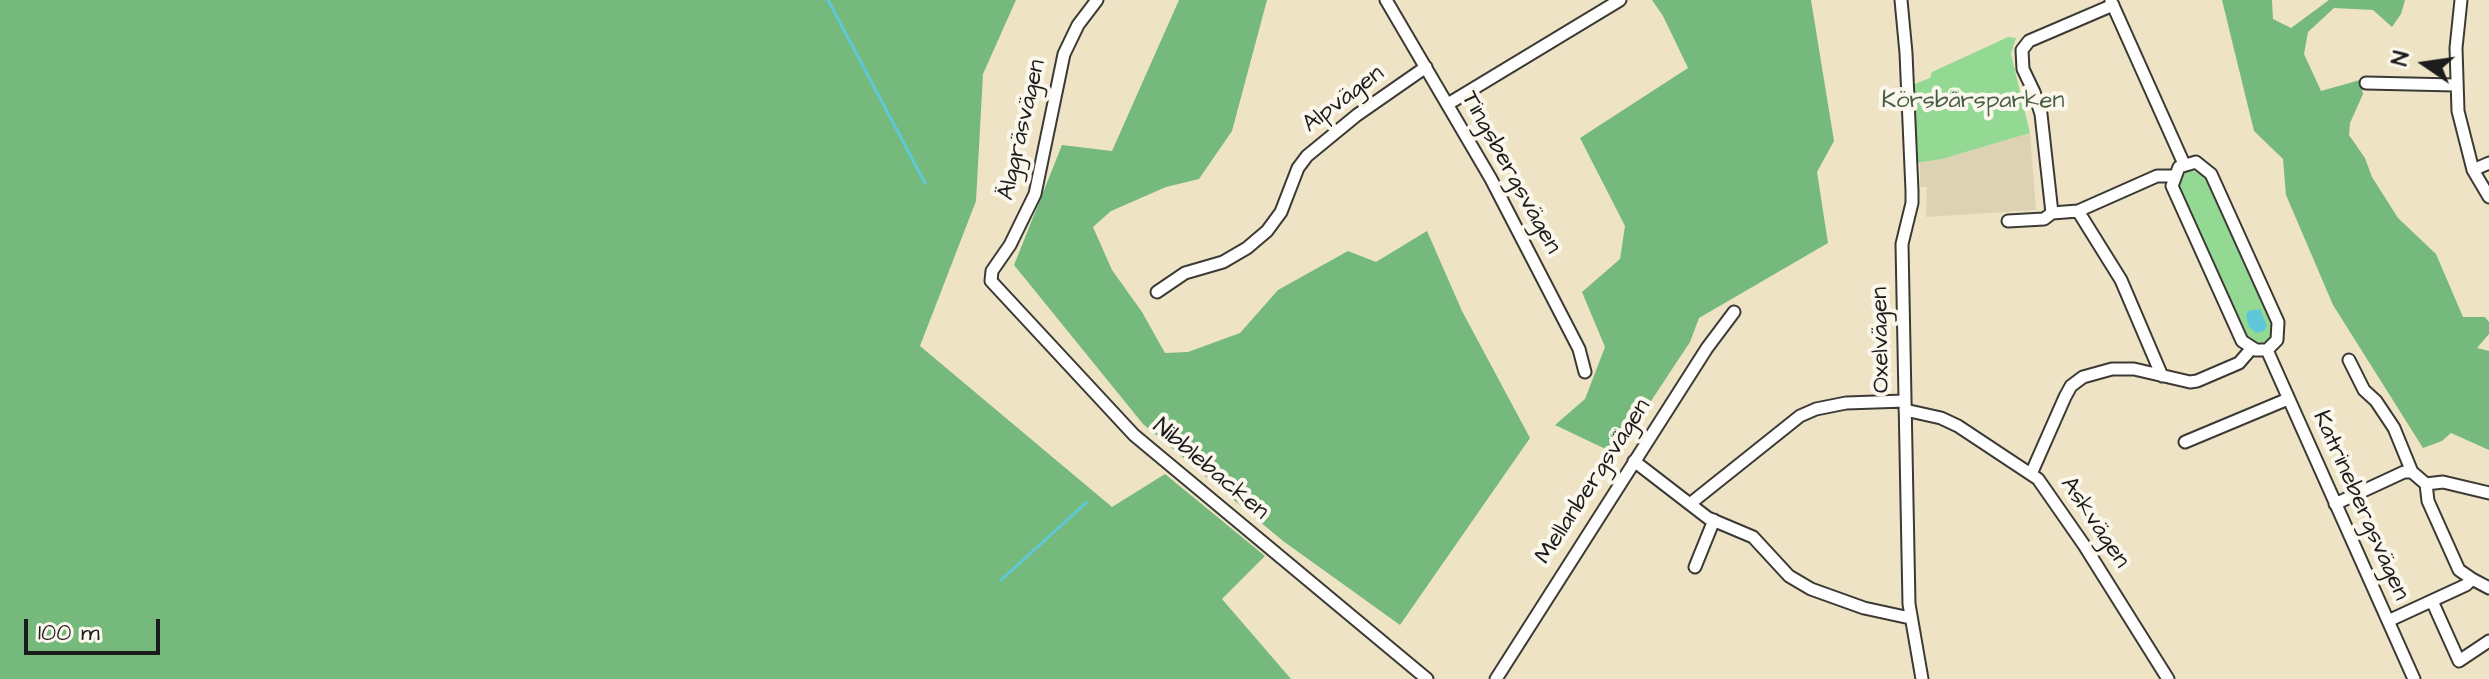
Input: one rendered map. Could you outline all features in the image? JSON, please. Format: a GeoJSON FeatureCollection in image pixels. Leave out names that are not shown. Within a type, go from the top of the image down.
{"type":"FeatureCollection","features":[{"type":"Feature","properties":{"kind":"street","name":"Älggräsvägen"},"geometry":{"type":"LineString","coordinates":[[992,271],[1010,245],[1035,194],[1064,54],[1078,25],[1097,0]]}},
{"type":"Feature","properties":{"kind":"street","name":"Tingsbergsvägen"},"geometry":{"type":"LineString","coordinates":[[1386,0],[1491,179],[1579,349],[1585,372]]}},
{"type":"Feature","properties":{"kind":"street"},"geometry":{"type":"LineString","coordinates":[[1448,104],[1620,0]]}},
{"type":"Feature","properties":{"kind":"street","name":"Oxelvägen"},"geometry":{"type":"LineString","coordinates":[[1901,0],[1912,191],[1902,244],[1910,618],[1922,679]]}},
{"type":"Feature","properties":{"kind":"street"},"geometry":{"type":"LineString","coordinates":[[2461,0],[2455,85],[2463,137],[2473,170],[2489,197]]}},
{"type":"Feature","properties":{"kind":"street"},"geometry":{"type":"LineString","coordinates":[[2052,213],[2041,114],[2023,69],[2022,50],[2029,41],[2112,2],[2184,164]]}},
{"type":"Feature","properties":{"kind":"street","name":"Alpvägen"},"geometry":{"type":"LineString","coordinates":[[1157,292],[1185,273],[1223,262],[1247,248],[1267,231],[1281,212],[1298,168],[1307,156],[1357,115],[1426,67]]}},
{"type":"Feature","properties":{"kind":"street"},"geometry":{"type":"LineString","coordinates":[[2366,83],[2455,85]]}},
{"type":"Feature","properties":{"kind":"street"},"geometry":{"type":"LineString","coordinates":[[2196,162],[2211,174],[2270,304],[2279,327],[2277,340],[2267,350],[2252,348],[2242,341],[2186,219],[2172,186],[2177,170],[2184,164],[2196,162]]}},
{"type":"Feature","properties":{"kind":"street"},"geometry":{"type":"LineString","coordinates":[[2473,170],[2489,163]]}},
{"type":"Feature","properties":{"kind":"street"},"geometry":{"type":"LineString","coordinates":[[2008,221],[2044,219],[2052,213],[2078,211],[2157,176],[2174,176]]}},
{"type":"Feature","properties":{"kind":"street"},"geometry":{"type":"LineString","coordinates":[[2078,211],[2121,280],[2162,376]]}},
{"type":"Feature","properties":{"kind":"street","name":"Nibblebacken"},"geometry":{"type":"LineString","coordinates":[[992,271],[990,277],[994,285],[1134,435],[1427,679]]}},
{"type":"Feature","properties":{"kind":"street","name":"Mellanbergsvägen"},"geometry":{"type":"LineString","coordinates":[[1496,679],[1707,348],[1734,312]]}},
{"type":"Feature","properties":{"kind":"street"},"geometry":{"type":"LineString","coordinates":[[2031,474],[2065,397],[2071,386],[2083,377],[2112,369],[2134,369],[2197,381],[2239,363],[2252,348]]}},
{"type":"Feature","properties":{"kind":"street","name":"Katrinebergsvägen"},"geometry":{"type":"LineString","coordinates":[[2267,350],[2414,679]]}},
{"type":"Feature","properties":{"kind":"street"},"geometry":{"type":"LineString","coordinates":[[2349,360],[2364,390],[2376,401],[2394,428],[2412,472],[2426,484],[2428,501],[2459,570],[2489,588]]}},
{"type":"Feature","properties":{"kind":"street"},"geometry":{"type":"LineString","coordinates":[[2185,442],[2288,399]]}},
{"type":"Feature","properties":{"kind":"street","name":"Askvägen"},"geometry":{"type":"LineString","coordinates":[[1691,503],[1800,416],[1816,409],[1846,403],[1905,406],[1941,418],[2031,474],[2046,489],[2168,679]]}},
{"type":"Feature","properties":{"kind":"street"},"geometry":{"type":"LineString","coordinates":[[1634,461],[1714,520],[1753,537],[1789,576],[1811,589],[1864,608],[1910,618]]}},
{"type":"Feature","properties":{"kind":"street"},"geometry":{"type":"LineString","coordinates":[[2335,504],[2404,472],[2412,472]]}},
{"type":"Feature","properties":{"kind":"street"},"geometry":{"type":"LineString","coordinates":[[2426,484],[2443,482],[2489,493]]}},
{"type":"Feature","properties":{"kind":"street"},"geometry":{"type":"LineString","coordinates":[[1695,567],[1714,520]]}},
{"type":"Feature","properties":{"kind":"street"},"geometry":{"type":"LineString","coordinates":[[2388,621],[2466,585],[2472,579]]}},
{"type":"Feature","properties":{"kind":"street"},"geometry":{"type":"LineString","coordinates":[[2432,601],[2459,661],[2489,641]]}},
{"type":"Feature","properties":{"kind":"shaded area"},"geometry":{"type":"Polygon","coordinates":[[[2030,133],[2036,210],[1926,217],[1927,187],[1920,187],[1920,162],[1942,159],[2030,133]]]}},
{"type":"Feature","properties":{"kind":"green space"},"geometry":{"type":"Polygon","coordinates":[[[0,0],[1016,0],[983,74],[976,201],[920,346],[1112,507],[1165,474],[1265,556],[1222,599],[1291,679],[0,679],[0,0]]]}},
{"type":"Feature","properties":{"kind":"green space"},"geometry":{"type":"Polygon","coordinates":[[[1179,0],[1267,0],[1232,131],[1199,179],[1166,187],[1111,211],[1093,227],[1112,270],[1142,312],[1165,353],[1188,352],[1240,333],[1278,290],[1348,251],[1376,262],[1427,231],[1462,311],[1530,438],[1400,625],[1283,541],[1143,424],[1014,265],[1062,145],[1112,151],[1179,0]]]}},
{"type":"Feature","properties":{"kind":"green space"},"geometry":{"type":"Polygon","coordinates":[[[1652,0],[1811,0],[1834,141],[1817,172],[1828,243],[1699,318],[1690,342],[1616,454],[1555,425],[1585,399],[1605,347],[1582,292],[1620,259],[1625,226],[1580,138],[1688,68],[1652,0]]]}},
{"type":"Feature","properties":{"kind":"green space"},"geometry":{"type":"Polygon","coordinates":[[[2222,0],[2272,0],[2273,19],[2291,28],[2329,0],[2405,0],[2401,14],[2392,27],[2373,10],[2334,8],[2308,32],[2304,54],[2321,91],[2360,80],[2363,94],[2350,123],[2349,135],[2398,218],[2436,254],[2463,317],[2485,317],[2489,322],[2489,334],[2477,348],[2489,351],[2489,450],[2451,433],[2442,441],[2423,448],[2333,305],[2286,195],[2283,159],[2254,131],[2222,0]]]}},
{"type":"Feature","properties":{"kind":"green space","name":"Körsbärsparken"},"geometry":{"type":"Polygon","coordinates":[[[2008,37],[2016,38],[2011,54],[2030,133],[1942,159],[1915,163],[1912,85],[1930,78],[1932,72],[2008,37]]]}},
{"type":"Feature","properties":{"kind":"green space"},"geometry":{"type":"Polygon","coordinates":[[[2188,170],[2202,173],[2210,184],[2273,322],[2273,336],[2266,343],[2253,342],[2243,334],[2180,193],[2180,178],[2188,170]]]}},
{"type":"Feature","properties":{"kind":"water"},"geometry":{"type":"Polygon","coordinates":[[[2260,309],[2267,326],[2264,331],[2256,333],[2249,327],[2246,316],[2248,311],[2260,309]]]}},
{"type":"Feature","properties":{"kind":"waterway"},"geometry":{"type":"LineString","coordinates":[[828,0],[925,183]]}},
{"type":"Feature","properties":{"kind":"waterway"},"geometry":{"type":"LineString","coordinates":[[1001,580],[1087,502]]}}]}
